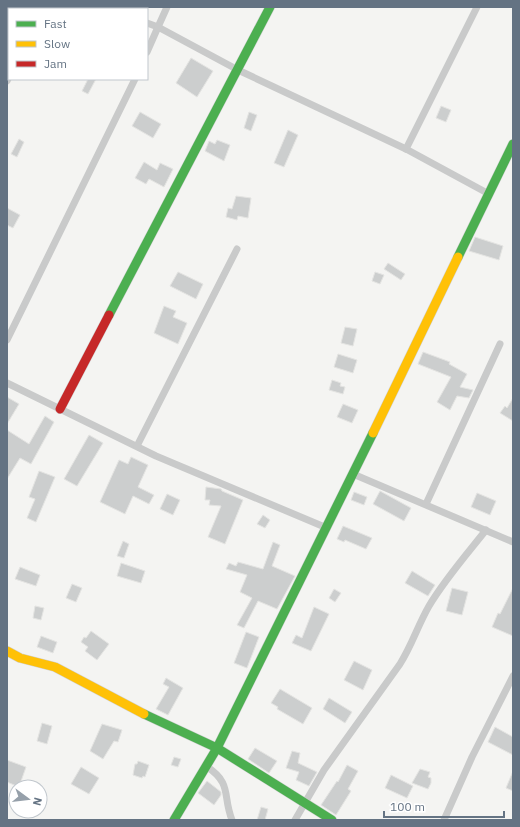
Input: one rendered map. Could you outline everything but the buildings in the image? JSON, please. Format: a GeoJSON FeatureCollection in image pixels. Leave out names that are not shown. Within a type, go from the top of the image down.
{"type":"FeatureCollection","features":[{"type":"Feature","properties":{"kind":"street"},"geometry":{"type":"LineString","coordinates":[[148,50],[168,7]]}},
{"type":"Feature","properties":{"kind":"street"},"geometry":{"type":"LineString","coordinates":[[60,409],[270,7]]}},
{"type":"Feature","properties":{"kind":"street"},"geometry":{"type":"LineString","coordinates":[[406,149],[477,7]]}},
{"type":"Feature","properties":{"kind":"street"},"geometry":{"type":"LineString","coordinates":[[148,24],[158,27],[238,70],[406,149],[489,194]]}},
{"type":"Feature","properties":{"kind":"street"},"geometry":{"type":"LineString","coordinates":[[7,340],[135,80]]}},
{"type":"Feature","properties":{"kind":"street"},"geometry":{"type":"LineString","coordinates":[[174,820],[217,748],[327,528],[513,144]]}},
{"type":"Feature","properties":{"kind":"street"},"geometry":{"type":"LineString","coordinates":[[137,446],[237,249]]}},
{"type":"Feature","properties":{"kind":"street"},"geometry":{"type":"LineString","coordinates":[[426,504],[500,344]]}},
{"type":"Feature","properties":{"kind":"street"},"geometry":{"type":"LineString","coordinates":[[7,382],[137,446],[327,528]]}},
{"type":"Feature","properties":{"kind":"street"},"geometry":{"type":"LineString","coordinates":[[353,474],[513,542]]}},
{"type":"Feature","properties":{"kind":"street"},"geometry":{"type":"LineString","coordinates":[[295,820],[324,770],[411,647],[429,607],[465,556],[486,530]]}},
{"type":"Feature","properties":{"kind":"street"},"geometry":{"type":"LineString","coordinates":[[7,650],[20,658],[55,667],[119,702],[217,748],[304,804],[332,820]]}},
{"type":"Feature","properties":{"kind":"street"},"geometry":{"type":"LineString","coordinates":[[444,820],[472,757],[513,676]]}},
{"type":"Feature","properties":{"kind":"street"},"geometry":{"type":"LineString","coordinates":[[206,766],[215,772],[224,783],[232,820]]}},
{"type":"Feature","properties":{"kind":"traffic: fast"},"geometry":{"type":"LineString","coordinates":[[109,315],[270,7]]}},
{"type":"Feature","properties":{"kind":"traffic: fast"},"geometry":{"type":"LineString","coordinates":[[458,257],[513,144]]}},
{"type":"Feature","properties":{"kind":"traffic: fast"},"geometry":{"type":"LineString","coordinates":[[174,820],[217,748],[373,433]]}},
{"type":"Feature","properties":{"kind":"traffic: fast"},"geometry":{"type":"LineString","coordinates":[[144,714],[217,748],[332,820]]}},
{"type":"Feature","properties":{"kind":"traffic: slow"},"geometry":{"type":"LineString","coordinates":[[373,433],[458,257]]}},
{"type":"Feature","properties":{"kind":"traffic: slow"},"geometry":{"type":"LineString","coordinates":[[7,651],[20,658],[55,667],[144,714]]}},
{"type":"Feature","properties":{"kind":"traffic: jam"},"geometry":{"type":"LineString","coordinates":[[60,409],[109,315]]}}]}
